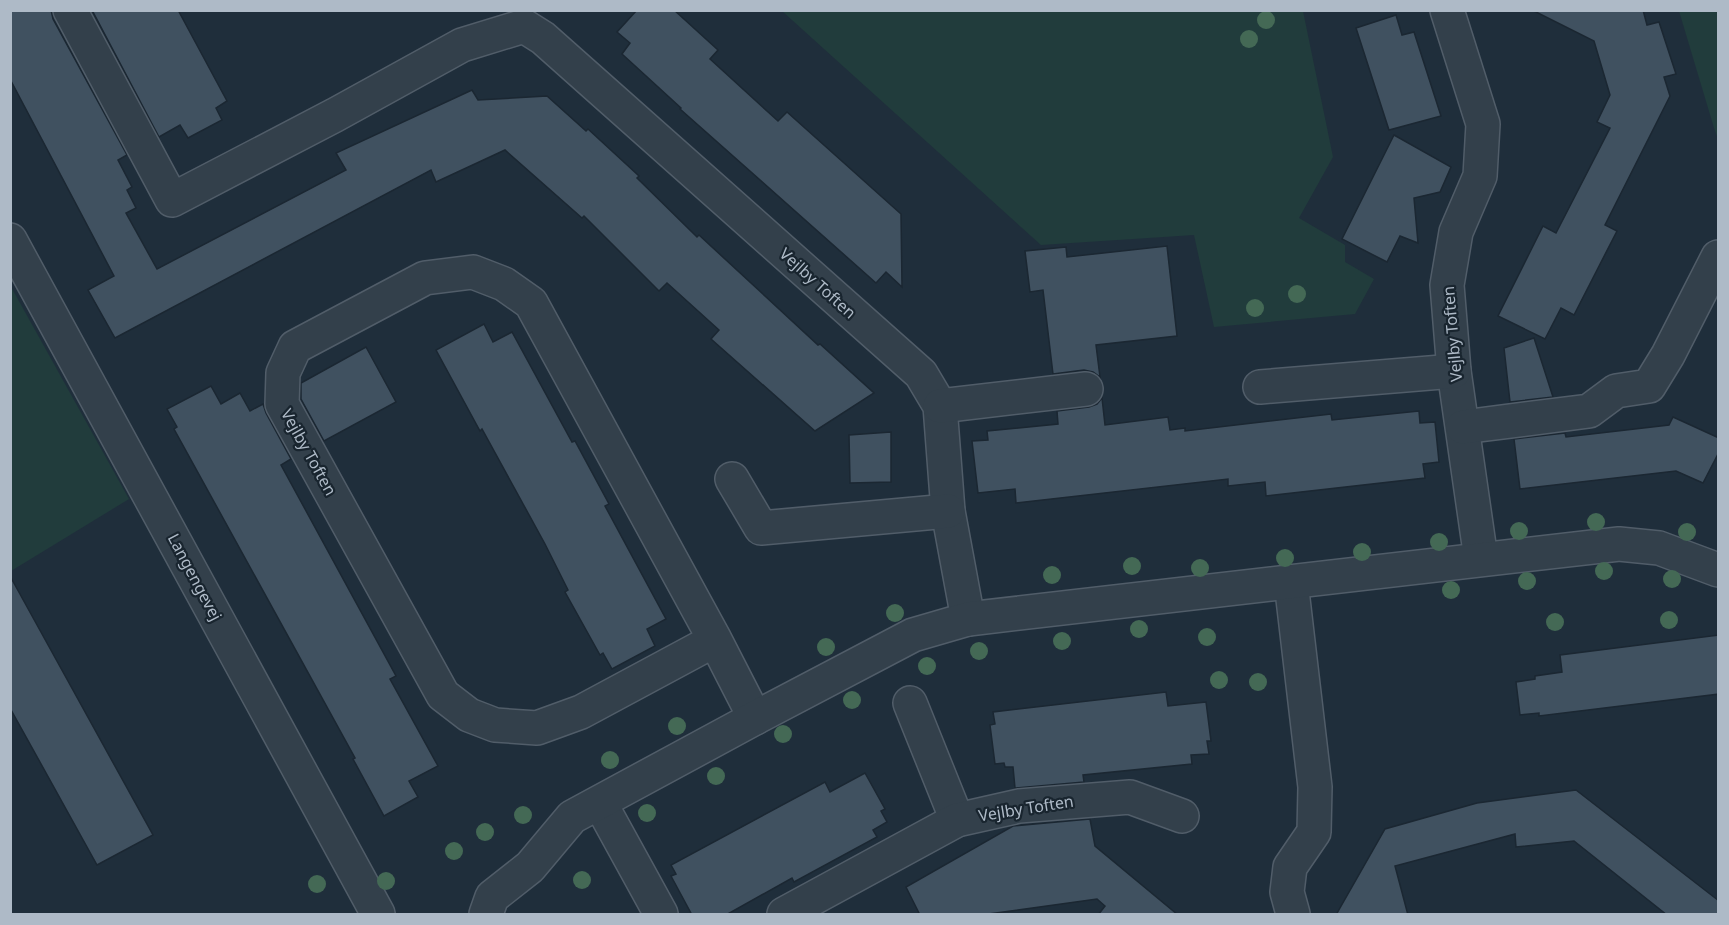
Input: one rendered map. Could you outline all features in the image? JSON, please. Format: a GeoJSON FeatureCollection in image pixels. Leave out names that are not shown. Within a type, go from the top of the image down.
{"type":"FeatureCollection","features":[{"type":"Feature","properties":{"kind":"street","name":"Vejlby Toften"},"geometry":{"type":"LineString","coordinates":[[70,10],[172,201],[462,45],[523,18],[921,374],[940,406],[944,432],[948,511],[969,619]]}},
{"type":"Feature","properties":{"kind":"street","name":"Vejlby Toften"},"geometry":{"type":"LineString","coordinates":[[1447,10],[1483,124],[1480,176],[1456,232],[1447,285],[1454,371],[1481,559]]}},
{"type":"Feature","properties":{"kind":"street","name":"Langengevej"},"geometry":{"type":"LineString","coordinates":[[10,240],[378,915]]}},
{"type":"Feature","properties":{"kind":"street"},"geometry":{"type":"LineString","coordinates":[[1463,427],[1589,411],[1616,391],[1648,386],[1668,355],[1719,257]]}},
{"type":"Feature","properties":{"kind":"street","name":"Vejlby Toften"},"geometry":{"type":"LineString","coordinates":[[715,640],[582,712],[537,728],[495,725],[469,715],[443,695],[282,404],[283,373],[295,347],[425,278],[473,273],[504,284],[531,303],[715,640],[755,718]]}},
{"type":"Feature","properties":{"kind":"street"},"geometry":{"type":"LineString","coordinates":[[1260,387],[1454,371]]}},
{"type":"Feature","properties":{"kind":"street"},"geometry":{"type":"LineString","coordinates":[[940,406],[1086,389]]}},
{"type":"Feature","properties":{"kind":"street"},"geometry":{"type":"LineString","coordinates":[[732,479],[761,528],[948,511]]}},
{"type":"Feature","properties":{"kind":"street"},"geometry":{"type":"LineString","coordinates":[[486,915],[492,897],[530,867],[572,817],[914,635],[969,619],[1619,544],[1659,548],[1719,570]]}},
{"type":"Feature","properties":{"kind":"street"},"geometry":{"type":"LineString","coordinates":[[1291,582],[1315,787],[1314,832],[1290,867],[1287,892],[1293,915]]}},
{"type":"Feature","properties":{"kind":"street"},"geometry":{"type":"LineString","coordinates":[[910,703],[957,820]]}},
{"type":"Feature","properties":{"kind":"street","name":"Vejlby Toften"},"geometry":{"type":"LineString","coordinates":[[784,915],[957,820],[1019,806],[1130,798],[1182,816]]}},
{"type":"Feature","properties":{"kind":"street"},"geometry":{"type":"LineString","coordinates":[[600,802],[661,915]]}},
{"type":"Feature","properties":{"kind":"green space"},"geometry":{"type":"Polygon","coordinates":[[[782,11],[1303,11],[1333,157],[1299,218],[1345,245],[1345,262],[1374,279],[1355,314],[1214,327],[1194,235],[1041,245],[782,11]]]}},
{"type":"Feature","properties":{"kind":"green space"},"geometry":{"type":"Polygon","coordinates":[[[1679,11],[1718,11],[1718,139],[1714,128],[1679,11]]]}},
{"type":"Feature","properties":{"kind":"green space"},"geometry":{"type":"Polygon","coordinates":[[[10,285],[129,499],[11,571],[10,571],[10,285]]]}},
{"type":"Feature","properties":{"kind":"building"},"geometry":{"type":"Polygon","coordinates":[[[10,10],[51,10],[53,19],[127,155],[118,160],[132,187],[127,190],[136,208],[126,213],[157,269],[346,170],[336,153],[472,90],[478,100],[547,96],[586,131],[588,129],[639,176],[637,178],[697,237],[699,235],[818,345],[820,344],[874,393],[815,431],[711,339],[719,330],[667,283],[659,291],[584,216],[582,218],[505,150],[436,182],[431,170],[115,338],[88,290],[114,276],[10,79],[10,10]]]}},
{"type":"Feature","properties":{"kind":"building"},"geometry":{"type":"Polygon","coordinates":[[[92,10],[178,10],[227,101],[216,108],[222,120],[188,138],[180,125],[159,137],[92,10]]]}},
{"type":"Feature","properties":{"kind":"building"},"geometry":{"type":"Polygon","coordinates":[[[637,10],[674,10],[718,50],[710,59],[778,121],[787,112],[901,214],[902,287],[886,272],[876,283],[680,109],[622,54],[630,43],[617,32],[637,10]]]}},
{"type":"Feature","properties":{"kind":"building"},"geometry":{"type":"Polygon","coordinates":[[[1532,10],[1643,10],[1647,25],[1659,22],[1676,74],[1664,77],[1670,96],[1605,225],[1617,231],[1574,315],[1561,308],[1545,339],[1498,316],[1543,226],[1556,233],[1610,128],[1597,122],[1610,95],[1594,41],[1532,10]]]}},
{"type":"Feature","properties":{"kind":"building"},"geometry":{"type":"Polygon","coordinates":[[[1396,15],[1402,35],[1414,32],[1441,116],[1389,130],[1356,28],[1396,15]]]}},
{"type":"Feature","properties":{"kind":"building"},"geometry":{"type":"Polygon","coordinates":[[[1394,135],[1451,167],[1440,192],[1414,198],[1418,243],[1400,236],[1387,262],[1342,239],[1394,135]]]}},
{"type":"Feature","properties":{"kind":"building"},"geometry":{"type":"Polygon","coordinates":[[[1167,246],[1177,336],[1096,345],[1100,377],[1084,370],[1053,374],[1043,290],[1030,292],[1025,251],[1066,247],[1067,257],[1167,246]]]}},
{"type":"Feature","properties":{"kind":"building"},"geometry":{"type":"Polygon","coordinates":[[[484,324],[493,342],[512,332],[609,504],[605,506],[666,619],[647,629],[655,646],[612,669],[603,653],[600,655],[565,592],[568,590],[545,544],[436,350],[484,324]]]}},
{"type":"Feature","properties":{"kind":"building"},"geometry":{"type":"Polygon","coordinates":[[[1534,338],[1553,397],[1510,402],[1504,348],[1534,338]]]}},
{"type":"Feature","properties":{"kind":"building"},"geometry":{"type":"Polygon","coordinates":[[[366,347],[396,402],[324,441],[301,399],[301,383],[366,347]]]}},
{"type":"Feature","properties":{"kind":"building"},"geometry":{"type":"Polygon","coordinates":[[[211,386],[221,404],[240,393],[250,411],[263,404],[291,459],[281,465],[396,676],[390,679],[438,766],[409,781],[418,797],[384,816],[353,759],[355,758],[174,429],[177,427],[167,409],[211,386]]]}},
{"type":"Feature","properties":{"kind":"building"},"geometry":{"type":"Polygon","coordinates":[[[1102,398],[1105,425],[1168,417],[1170,430],[1185,428],[1185,431],[1331,414],[1332,420],[1419,411],[1420,423],[1435,422],[1439,462],[1423,464],[1425,478],[1266,496],[1265,482],[1228,486],[1228,479],[1016,503],[1015,489],[978,493],[972,441],[988,440],[987,431],[1058,424],[1057,411],[1089,407],[1097,404],[1102,398]]]}},
{"type":"Feature","properties":{"kind":"building"},"geometry":{"type":"Polygon","coordinates":[[[1673,417],[1719,438],[1719,452],[1703,483],[1676,471],[1520,489],[1514,439],[1565,433],[1566,437],[1669,425],[1673,417]]]}},
{"type":"Feature","properties":{"kind":"building"},"geometry":{"type":"Polygon","coordinates":[[[891,432],[891,482],[850,483],[849,435],[891,432]]]}},
{"type":"Feature","properties":{"kind":"building"},"geometry":{"type":"Polygon","coordinates":[[[10,576],[153,835],[97,865],[10,708],[10,576]]]}},
{"type":"Feature","properties":{"kind":"building"},"geometry":{"type":"Polygon","coordinates":[[[1719,635],[1719,694],[1539,716],[1539,713],[1520,715],[1516,682],[1535,679],[1535,676],[1562,672],[1560,655],[1719,635]]]}},
{"type":"Feature","properties":{"kind":"building"},"geometry":{"type":"Polygon","coordinates":[[[1166,692],[1168,706],[1206,702],[1211,741],[1207,741],[1209,754],[1191,755],[1192,764],[1083,775],[1084,782],[1015,788],[1013,767],[1005,767],[1004,763],[995,764],[990,725],[995,724],[993,712],[1166,692]]]}},
{"type":"Feature","properties":{"kind":"building"},"geometry":{"type":"Polygon","coordinates":[[[865,773],[885,809],[881,811],[887,822],[873,830],[877,837],[794,882],[792,878],[726,915],[692,915],[671,876],[676,874],[671,865],[825,782],[830,792],[865,773]]]}},
{"type":"Feature","properties":{"kind":"building"},"geometry":{"type":"Polygon","coordinates":[[[1576,790],[1719,901],[1719,915],[1667,915],[1574,841],[1516,847],[1515,834],[1395,866],[1408,915],[1336,915],[1385,829],[1477,803],[1576,790]]]}},
{"type":"Feature","properties":{"kind":"building"},"geometry":{"type":"Polygon","coordinates":[[[1090,819],[1095,846],[1178,915],[1098,915],[1105,906],[1097,899],[981,915],[920,915],[906,887],[1013,826],[1090,819]]]}}]}
